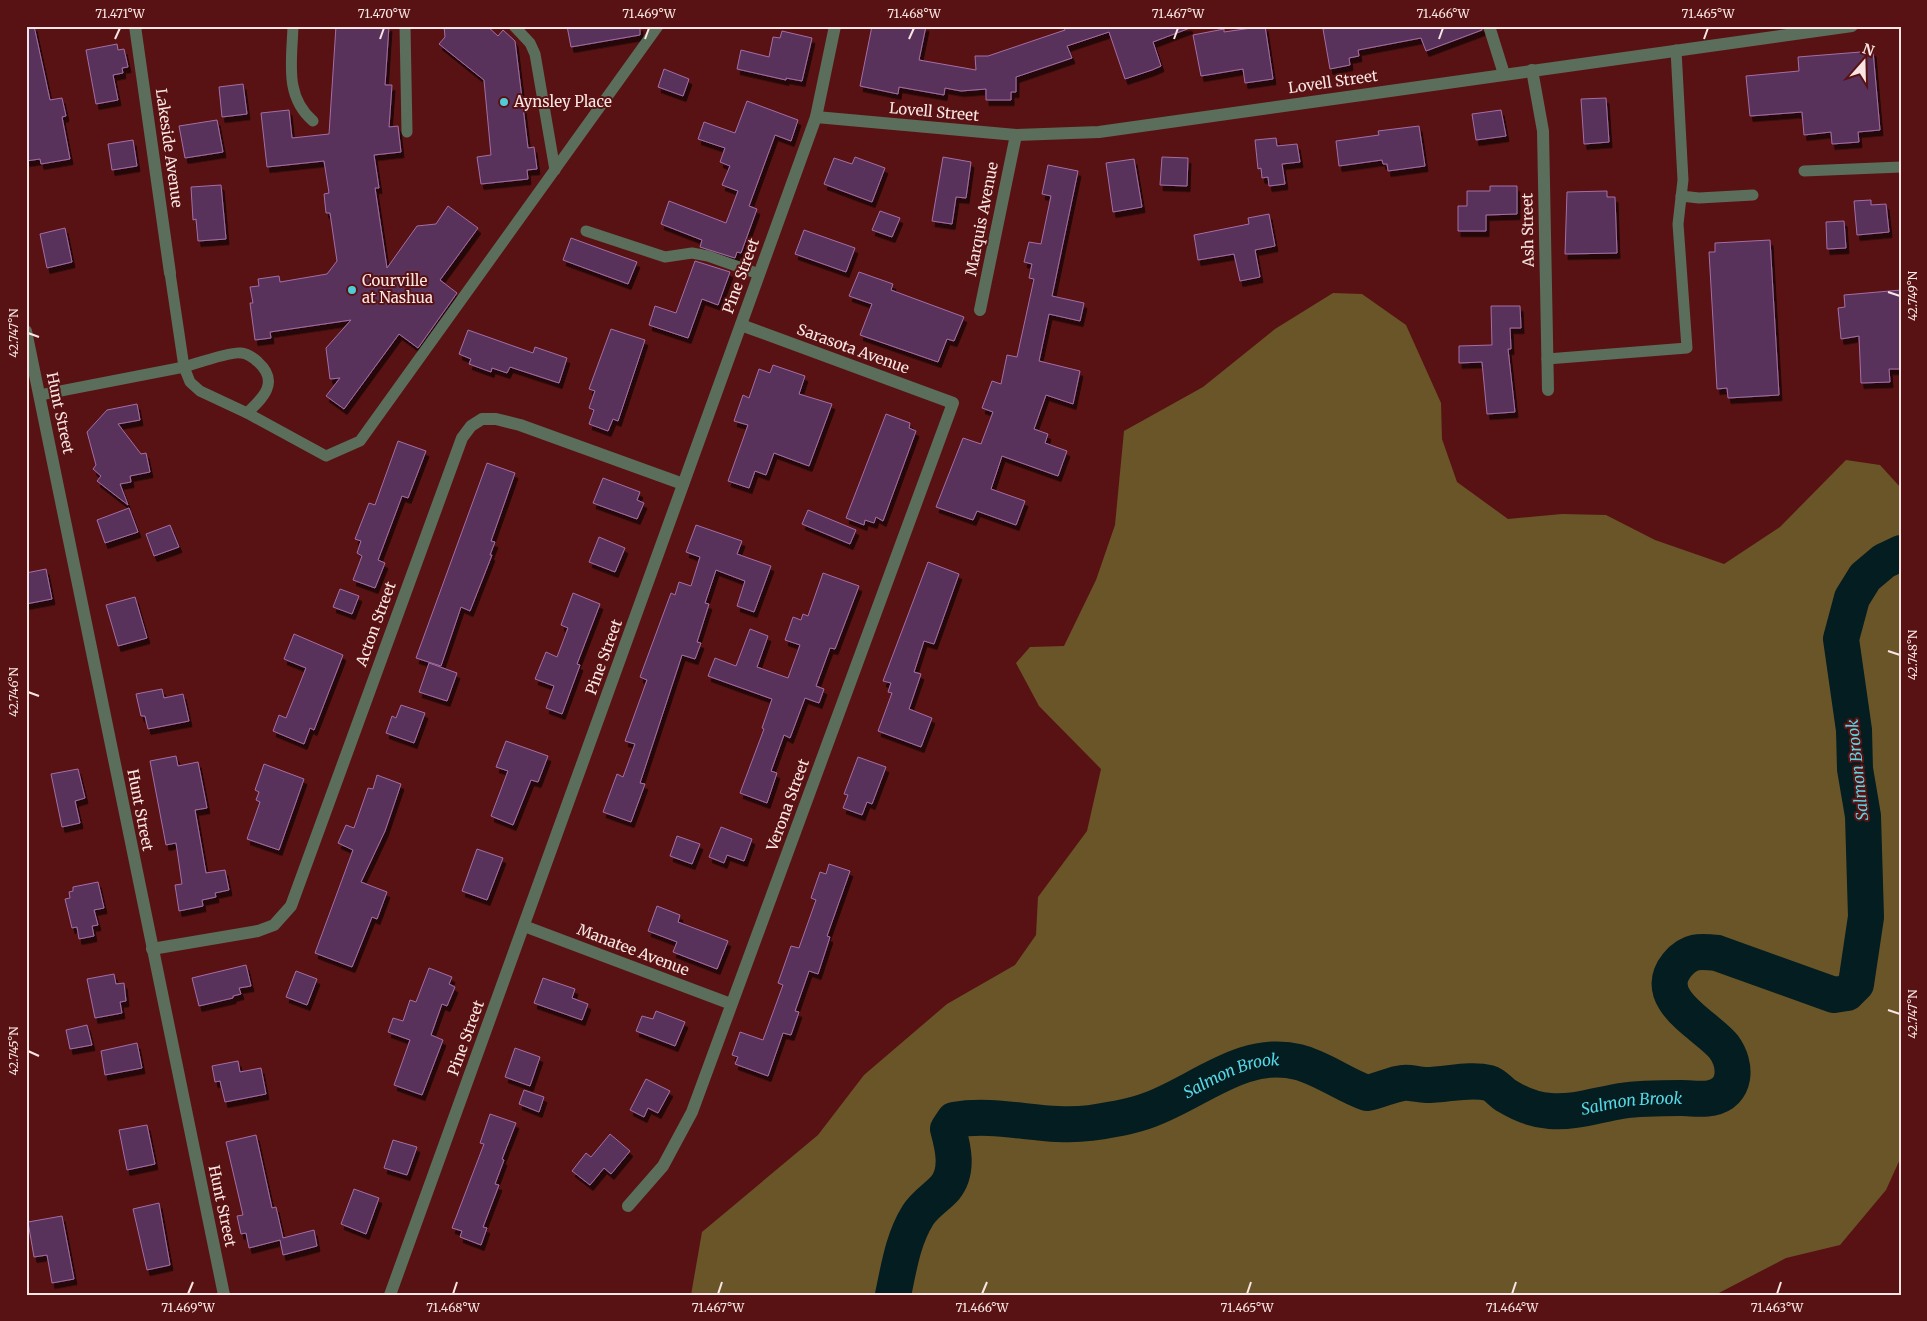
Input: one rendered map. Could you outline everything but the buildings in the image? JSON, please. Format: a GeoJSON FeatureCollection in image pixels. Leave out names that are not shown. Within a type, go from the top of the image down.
{"type":"FeatureCollection","features":[{"type":"Feature","properties":{"kind":"street","name":"Lakeside Avenue"},"geometry":{"type":"LineString","coordinates":[[136,26],[170,273]]}},
{"type":"Feature","properties":{"kind":"street","name":"Pine Street"},"geometry":{"type":"LineString","coordinates":[[390,1295],[816,117],[835,26]]}},
{"type":"Feature","properties":{"kind":"street"},"geometry":{"type":"LineString","coordinates":[[1489,26],[1504,74]]}},
{"type":"Feature","properties":{"kind":"street","name":"Lovell Street"},"geometry":{"type":"LineString","coordinates":[[816,117],[1016,134],[1099,132],[1852,26]]}},
{"type":"Feature","properties":{"kind":"street","name":"Ash Street"},"geometry":{"type":"LineString","coordinates":[[1532,70],[1543,131],[1548,390]]}},
{"type":"Feature","properties":{"kind":"street","name":"Marquis Avenue"},"geometry":{"type":"LineString","coordinates":[[980,310],[1016,134]]}},
{"type":"Feature","properties":{"kind":"street","name":"Sarasota Avenue"},"geometry":{"type":"LineString","coordinates":[[741,325],[954,403]]}},
{"type":"Feature","properties":{"kind":"street","name":"Hunt Street"},"geometry":{"type":"LineString","coordinates":[[26,331],[224,1295]]}},
{"type":"Feature","properties":{"kind":"street","name":"Verona Street"},"geometry":{"type":"LineString","coordinates":[[628,1206],[663,1166],[692,1112],[954,403]]}},
{"type":"Feature","properties":{"kind":"street","name":"Acton Street"},"geometry":{"type":"LineString","coordinates":[[152,949],[258,931],[274,925],[290,906],[462,438],[471,426],[482,419],[496,419],[520,425],[683,484]]}},
{"type":"Feature","properties":{"kind":"street","name":"Manatee Avenue"},"geometry":{"type":"LineString","coordinates":[[524,926],[732,1004]]}},
{"type":"Feature","properties":{"kind":"lane"},"geometry":{"type":"LineString","coordinates":[[293,26],[293,89],[302,112],[313,121]]}},
{"type":"Feature","properties":{"kind":"lane"},"geometry":{"type":"LineString","coordinates":[[405,26],[407,132]]}},
{"type":"Feature","properties":{"kind":"lane"},"geometry":{"type":"LineString","coordinates":[[514,26],[530,43],[535,54],[555,170]]}},
{"type":"Feature","properties":{"kind":"lane"},"geometry":{"type":"LineString","coordinates":[[170,273],[184,367],[190,382],[200,391],[247,413],[326,456],[360,441],[658,26]]}},
{"type":"Feature","properties":{"kind":"lane"},"geometry":{"type":"LineString","coordinates":[[1547,359],[1687,348],[1678,224],[1683,173],[1676,50]]}},
{"type":"Feature","properties":{"kind":"lane"},"geometry":{"type":"LineString","coordinates":[[1804,172],[1901,167]]}},
{"type":"Feature","properties":{"kind":"lane"},"geometry":{"type":"LineString","coordinates":[[1681,196],[1699,198],[1754,195]]}},
{"type":"Feature","properties":{"kind":"lane"},"geometry":{"type":"LineString","coordinates":[[586,231],[665,256],[692,253],[708,256],[759,274]]}},
{"type":"Feature","properties":{"kind":"lane"},"geometry":{"type":"LineString","coordinates":[[40,395],[184,367],[241,352],[254,358],[265,368],[269,381],[267,391],[247,413]]}},
{"type":"Feature","properties":{"kind":"shaded area"},"geometry":{"type":"Polygon","coordinates":[[[1333,293],[1362,294],[1406,325],[1441,403],[1442,439],[1457,482],[1508,519],[1562,514],[1606,515],[1655,540],[1724,564],[1780,527],[1846,460],[1880,465],[1901,488],[1901,1157],[1886,1190],[1840,1245],[1786,1258],[1715,1295],[691,1295],[702,1232],[818,1135],[864,1075],[947,1004],[1015,965],[1036,935],[1038,897],[1087,831],[1101,769],[1039,706],[1016,663],[1030,647],[1064,646],[1096,580],[1115,525],[1124,431],[1203,387],[1275,329],[1333,293]]]}},
{"type":"Feature","properties":{"kind":"waterway","name":"Salmon Brook"},"geometry":{"type":"LineString","coordinates":[[893,1295],[902,1254],[913,1224],[924,1207],[945,1188],[952,1174],[954,1159],[948,1129],[954,1120],[988,1118],[1073,1124],[1135,1115],[1167,1102],[1221,1074],[1259,1061],[1278,1059],[1307,1065],[1367,1093],[1403,1083],[1434,1085],[1466,1081],[1481,1082],[1492,1084],[1505,1095],[1523,1104],[1550,1111],[1577,1110],[1636,1099],[1704,1099],[1720,1095],[1730,1084],[1732,1077],[1731,1062],[1724,1047],[1675,1001],[1670,990],[1670,978],[1681,960],[1695,953],[1717,953],[1834,995],[1847,993],[1856,984],[1866,917],[1863,816],[1855,769],[1854,730],[1841,639],[1852,598],[1865,577],[1884,561],[1901,553]]}},
{"type":"Feature","properties":{"kind":"place","name":"Aynsley Place"},"geometry":{"type":"Point","coordinates":[504,102]}},
{"type":"Feature","properties":{"kind":"place","name":"Courville at Nashua"},"geometry":{"type":"Point","coordinates":[352,290]}}]}
